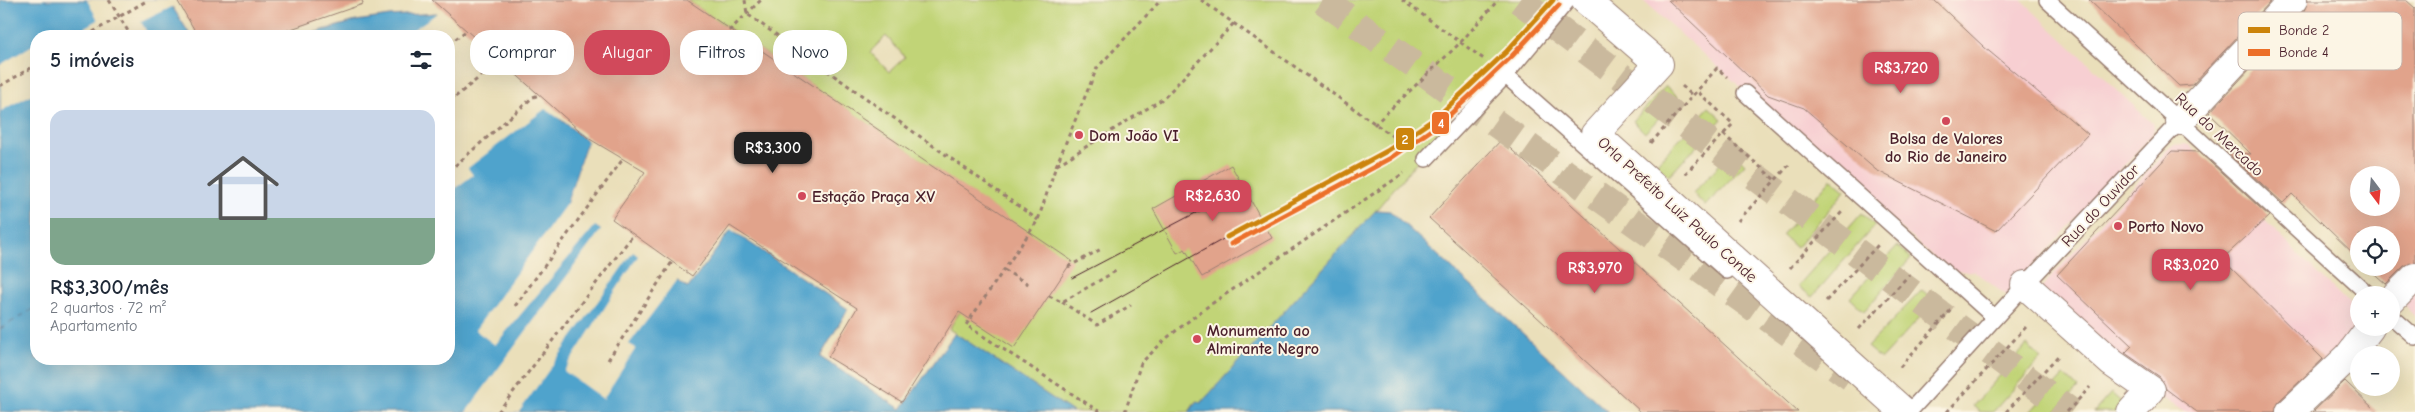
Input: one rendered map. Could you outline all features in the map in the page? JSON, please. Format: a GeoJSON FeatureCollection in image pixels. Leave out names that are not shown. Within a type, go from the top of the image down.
{"type":"FeatureCollection","features":[{"type":"Feature","properties":{"kind":"street","name":"Orla Prefeito Luiz Paulo Conde"},"geometry":{"type":"LineString","coordinates":[[1585,0],[1659,64],[1595,134],[1837,352],[1883,401],[1904,412]]}},
{"type":"Feature","properties":{"kind":"street","name":"Rua do Ouvidor"},"geometry":{"type":"LineString","coordinates":[[2282,12],[2293,0]]}},
{"type":"Feature","properties":{"kind":"street","name":"Rua do Ouvidor"},"geometry":{"type":"LineString","coordinates":[[2180,121],[2238,59]]}},
{"type":"Feature","properties":{"kind":"street"},"geometry":{"type":"LineString","coordinates":[[2400,292],[2415,277]]}},
{"type":"Feature","properties":{"kind":"street"},"geometry":{"type":"LineString","coordinates":[[2024,285],[2112,363],[2151,390],[2131,412]]}},
{"type":"Feature","properties":{"kind":"street"},"geometry":{"type":"LineString","coordinates":[[2290,412],[2348,357],[2364,336]]}},
{"type":"Feature","properties":{"kind":"lane"},"geometry":{"type":"LineString","coordinates":[[1426,159],[1505,75],[1568,0]]}},
{"type":"Feature","properties":{"kind":"lane","name":"Rua do Mercado"},"geometry":{"type":"LineString","coordinates":[[2047,0],[2359,286]]}},
{"type":"Feature","properties":{"kind":"lane"},"geometry":{"type":"LineString","coordinates":[[1505,75],[1883,401]]}},
{"type":"Feature","properties":{"kind":"lane"},"geometry":{"type":"LineString","coordinates":[[1745,93],[1994,318]]}},
{"type":"Feature","properties":{"kind":"lane","name":"Rua do Ouvidor"},"geometry":{"type":"LineString","coordinates":[[1909,412],[2024,285],[2180,121]]}},
{"type":"Feature","properties":{"kind":"lane"},"geometry":{"type":"LineString","coordinates":[[2400,324],[2415,337]]}},
{"type":"Feature","properties":{"kind":"path"},"geometry":{"type":"LineString","coordinates":[[109,0],[128,30]]}},
{"type":"Feature","properties":{"kind":"path"},"geometry":{"type":"LineString","coordinates":[[97,30],[148,0]]}},
{"type":"Feature","properties":{"kind":"path"},"geometry":{"type":"LineString","coordinates":[[745,0],[747,14],[1038,220]]}},
{"type":"Feature","properties":{"kind":"path"},"geometry":{"type":"LineString","coordinates":[[730,30],[761,0]]}},
{"type":"Feature","properties":{"kind":"path"},"geometry":{"type":"LineString","coordinates":[[1100,412],[966,325],[1038,220],[1056,166],[1097,68],[1161,0]]}},
{"type":"Feature","properties":{"kind":"path"},"geometry":{"type":"LineString","coordinates":[[1125,412],[1141,363],[1168,337],[1212,304],[1426,159],[1374,125],[1200,0]]}},
{"type":"Feature","properties":{"kind":"path"},"geometry":{"type":"LineString","coordinates":[[1402,0],[1505,75]]}},
{"type":"Feature","properties":{"kind":"path"},"geometry":{"type":"LineString","coordinates":[[1374,125],[1460,43],[1498,0]]}},
{"type":"Feature","properties":{"kind":"path"},"geometry":{"type":"LineString","coordinates":[[1056,166],[1164,98],[1234,23]]}},
{"type":"Feature","properties":{"kind":"path"},"geometry":{"type":"LineString","coordinates":[[455,39],[466,31]]}},
{"type":"Feature","properties":{"kind":"path"},"geometry":{"type":"LineString","coordinates":[[0,86],[30,68]]}},
{"type":"Feature","properties":{"kind":"path"},"geometry":{"type":"LineString","coordinates":[[1630,166],[1717,68],[1745,93]]}},
{"type":"Feature","properties":{"kind":"path"},"geometry":{"type":"LineString","coordinates":[[455,97],[482,75]]}},
{"type":"Feature","properties":{"kind":"path"},"geometry":{"type":"LineString","coordinates":[[1664,196],[1733,124],[1697,91]]}},
{"type":"Feature","properties":{"kind":"path"},"geometry":{"type":"LineString","coordinates":[[455,165],[533,97],[539,95]]}},
{"type":"Feature","properties":{"kind":"path"},"geometry":{"type":"LineString","coordinates":[[1723,134],[1775,180]]}},
{"type":"Feature","properties":{"kind":"path"},"geometry":{"type":"LineString","coordinates":[[514,306],[623,159]]}},
{"type":"Feature","properties":{"kind":"path"},"geometry":{"type":"LineString","coordinates":[[1718,244],[1787,167]]}},
{"type":"Feature","properties":{"kind":"path"},"geometry":{"type":"LineString","coordinates":[[1769,291],[1843,211]]}},
{"type":"Feature","properties":{"kind":"path"},"geometry":{"type":"LineString","coordinates":[[1805,323],[1894,226]]}},
{"type":"Feature","properties":{"kind":"path"},"geometry":{"type":"LineString","coordinates":[[498,412],[633,235]]}},
{"type":"Feature","properties":{"kind":"path"},"geometry":{"type":"LineString","coordinates":[[1068,267],[1103,248]]}},
{"type":"Feature","properties":{"kind":"path"},"geometry":{"type":"LineString","coordinates":[[1837,352],[1927,256]]}},
{"type":"Feature","properties":{"kind":"path"},"geometry":{"type":"LineString","coordinates":[[608,360],[672,262]]}},
{"type":"Feature","properties":{"kind":"path"},"geometry":{"type":"LineString","coordinates":[[1004,270],[1030,285]]}},
{"type":"Feature","properties":{"kind":"path"},"geometry":{"type":"LineString","coordinates":[[1062,302],[1116,271]]}},
{"type":"Feature","properties":{"kind":"path"},"geometry":{"type":"LineString","coordinates":[[1883,401],[1967,292]]}},
{"type":"Feature","properties":{"kind":"path"},"geometry":{"type":"LineString","coordinates":[[1049,296],[1062,302],[1097,325],[1131,305]]}},
{"type":"Feature","properties":{"kind":"path"},"geometry":{"type":"LineString","coordinates":[[1947,412],[2046,304]]}},
{"type":"Feature","properties":{"kind":"path"},"geometry":{"type":"LineString","coordinates":[[2006,412],[2079,334]]}},
{"type":"Feature","properties":{"kind":"shaded area"},"geometry":{"type":"Polygon","coordinates":[[[1642,0],[2021,0],[2152,123],[2154,130],[2151,136],[2025,275],[2040,289],[2169,148],[2173,145],[2184,144],[2189,145],[2350,305],[2350,336],[2382,337],[2373,346],[2350,346],[2350,368],[2305,412],[2184,412],[1999,290],[1974,271],[1950,272],[1642,0]]]}},
{"type":"Feature","properties":{"kind":"shaded area"},"geometry":{"type":"Polygon","coordinates":[[[2415,289],[2415,317],[2404,305],[2415,289]]]}},
{"type":"Feature","properties":{"kind":"green space"},"geometry":{"type":"Polygon","coordinates":[[[687,0],[1553,0],[1376,210],[1201,403],[1196,401],[1189,412],[1073,412],[949,329],[1016,224],[797,75],[847,75],[847,30],[773,30],[773,59],[763,52],[763,30],[731,30],[687,0]],[[886,36],[870,52],[889,72],[905,57],[886,36]]]}},
{"type":"Feature","properties":{"kind":"green space"},"geometry":{"type":"Polygon","coordinates":[[[1666,86],[1678,97],[1645,133],[1633,121],[1666,86]]]}},
{"type":"Feature","properties":{"kind":"green space"},"geometry":{"type":"Polygon","coordinates":[[[1709,107],[1722,119],[1669,176],[1656,164],[1709,107]]]}},
{"type":"Feature","properties":{"kind":"green space"},"geometry":{"type":"Polygon","coordinates":[[[1732,151],[1745,164],[1705,206],[1693,193],[1732,151]]]}},
{"type":"Feature","properties":{"kind":"green space"},"geometry":{"type":"Polygon","coordinates":[[[1831,179],[1845,191],[1796,248],[1782,235],[1831,179]]]}},
{"type":"Feature","properties":{"kind":"green space"},"geometry":{"type":"Polygon","coordinates":[[[1862,213],[1875,225],[1812,297],[1798,286],[1862,213]]]}},
{"type":"Feature","properties":{"kind":"green space"},"geometry":{"type":"Polygon","coordinates":[[[1897,246],[1911,258],[1864,311],[1850,298],[1897,246]]]}},
{"type":"Feature","properties":{"kind":"green space"},"geometry":{"type":"Polygon","coordinates":[[[1922,290],[1935,301],[1881,359],[1867,347],[1922,290]]]}},
{"type":"Feature","properties":{"kind":"green space"},"geometry":{"type":"Polygon","coordinates":[[[2027,345],[2041,358],[1993,412],[1980,412],[1973,406],[2027,345]]]}},
{"type":"Feature","properties":{"kind":"green space"},"geometry":{"type":"Polygon","coordinates":[[[2064,375],[2078,388],[2056,412],[2030,412],[2064,375]]]}},
{"type":"Feature","properties":{"kind":"green space"},"geometry":{"type":"Polygon","coordinates":[[[2111,393],[2125,405],[2119,412],[2094,412],[2111,393]]]}},
{"type":"Feature","properties":{"kind":"water"},"geometry":{"type":"Polygon","coordinates":[[[0,0],[168,0],[187,30],[30,30],[30,365],[455,365],[455,30],[324,30],[356,21],[389,16],[437,13],[470,42],[470,75],[507,75],[587,141],[567,203],[601,230],[688,288],[731,230],[848,309],[820,357],[901,409],[955,333],[1073,412],[0,412],[0,0]]]}},
{"type":"Feature","properties":{"kind":"water"},"geometry":{"type":"Polygon","coordinates":[[[1376,210],[1390,211],[1608,412],[1189,412],[1197,401],[1201,403],[1376,210]]]}},
{"type":"Feature","properties":{"kind":"pier"},"geometry":{"type":"Polygon","coordinates":[[[87,0],[170,0],[174,6],[141,22],[146,30],[81,30],[98,20],[87,0]]]}},
{"type":"Feature","properties":{"kind":"pier"},"geometry":{"type":"Polygon","coordinates":[[[439,12],[470,38],[470,75],[510,75],[516,82],[564,118],[560,119],[545,109],[468,168],[473,175],[455,188],[455,30],[413,30],[439,12]]]}},
{"type":"Feature","properties":{"kind":"pier"},"geometry":{"type":"Polygon","coordinates":[[[66,26],[69,30],[59,30],[66,26]]]}},
{"type":"Feature","properties":{"kind":"pier"},"geometry":{"type":"Polygon","coordinates":[[[30,47],[30,95],[1,111],[0,65],[30,47]]]}},
{"type":"Feature","properties":{"kind":"pier"},"geometry":{"type":"Polygon","coordinates":[[[588,139],[570,202],[634,250],[679,278],[629,344],[636,348],[603,399],[564,371],[638,256],[633,252],[519,412],[466,412],[601,230],[595,226],[495,345],[475,330],[567,203],[588,139]]]}},
{"type":"Feature","properties":{"kind":"building"},"geometry":{"type":"Polygon","coordinates":[[[177,0],[362,0],[363,4],[288,30],[194,30],[177,0]]]}},
{"type":"Feature","properties":{"kind":"building","name":"Estação Praça XV"},"geometry":{"type":"Polygon","coordinates":[[[432,0],[687,0],[731,30],[680,30],[680,75],[763,75],[763,52],[773,58],[773,75],[798,75],[1072,261],[1014,348],[959,312],[902,402],[828,357],[857,308],[730,226],[692,276],[612,219],[645,172],[588,138],[517,75],[574,75],[574,30],[470,30],[470,34],[432,0]]]}},
{"type":"Feature","properties":{"kind":"building","name":"Bolsa de Valores do Rio de Janeiro"},"geometry":{"type":"Polygon","coordinates":[[[1668,0],[1934,0],[1984,47],[2088,134],[1996,231],[1876,170],[1804,108],[1768,95],[1668,0]]]}},
{"type":"Feature","properties":{"kind":"building"},"geometry":{"type":"Polygon","coordinates":[[[2089,0],[2272,0],[2261,12],[2238,12],[2238,36],[2192,85],[2179,86],[2089,0]]]}},
{"type":"Feature","properties":{"kind":"building"},"geometry":{"type":"Polygon","coordinates":[[[2308,0],[2406,0],[2415,8],[2415,262],[2404,266],[2400,270],[2400,226],[2350,226],[2350,250],[2292,194],[2283,203],[2228,153],[2251,154],[2209,113],[2249,70],[2402,70],[2402,12],[2303,12],[2308,0]]]}},
{"type":"Feature","properties":{"kind":"building"},"geometry":{"type":"Polygon","coordinates":[[[1501,140],[1798,412],[1641,412],[1429,218],[1501,140]]]}},
{"type":"Feature","properties":{"kind":"building"},"geometry":{"type":"Polygon","coordinates":[[[2172,151],[2199,152],[2269,216],[2222,259],[2323,359],[2279,401],[2275,412],[2197,412],[2166,389],[2160,377],[2125,353],[2132,346],[2057,275],[2172,151]]]}},
{"type":"Feature","properties":{"kind":"building"},"geometry":{"type":"Polygon","coordinates":[[[1231,165],[1272,238],[1202,277],[1185,249],[1177,253],[1153,209],[1231,165]]]}},
{"type":"Feature","properties":{"kind":"building"},"geometry":{"type":"Polygon","coordinates":[[[2377,276],[2394,276],[2386,284],[2377,276]]]}},
{"type":"Feature","properties":{"kind":"building"},"geometry":{"type":"Polygon","coordinates":[[[2345,381],[2350,386],[2350,396],[2360,396],[2377,412],[2313,412],[2345,381]]]}},
{"type":"Feature","properties":{"kind":"ferry route"},"geometry":{"type":"LineString","coordinates":[[0,329],[30,311]]}},
{"type":"Feature","properties":{"kind":"tunnel"},"geometry":{"type":"LineString","coordinates":[[1323,0],[1851,377]]}},
{"type":"Feature","properties":{"kind":"tunnel"},"geometry":{"type":"LineString","coordinates":[[1519,0],[2071,412]]}},
{"type":"Feature","properties":{"kind":"tram line","name":"2"},"geometry":{"type":"LineString","coordinates":[[1227,237],[1387,151],[1437,117],[1507,51],[1553,0]]}},
{"type":"Feature","properties":{"kind":"tram line","name":"4"},"geometry":{"type":"LineString","coordinates":[[1231,244],[1391,158],[1441,123],[1512,56],[1559,5]]}},
{"type":"Feature","properties":{"kind":"tram line"},"geometry":{"type":"LineString","coordinates":[[1072,278],[1207,207]]}},
{"type":"Feature","properties":{"kind":"tram line"},"geometry":{"type":"LineString","coordinates":[[1091,313],[1227,237]]}},
{"type":"Feature","properties":{"kind":"place","name":"Bolsa de Valores do Rio de Janeiro"},"geometry":{"type":"Point","coordinates":[1946,121]}},
{"type":"Feature","properties":{"kind":"place","name":"Dom João VI"},"geometry":{"type":"Point","coordinates":[1079,135]}},
{"type":"Feature","properties":{"kind":"place","name":"Estação Praça XV"},"geometry":{"type":"Point","coordinates":[802,196]}},
{"type":"Feature","properties":{"kind":"place","name":"Porto Novo"},"geometry":{"type":"Point","coordinates":[2118,226]}},
{"type":"Feature","properties":{"kind":"place","name":"Monumento ao Almirante Negro"},"geometry":{"type":"Point","coordinates":[1197,339]}}]}
